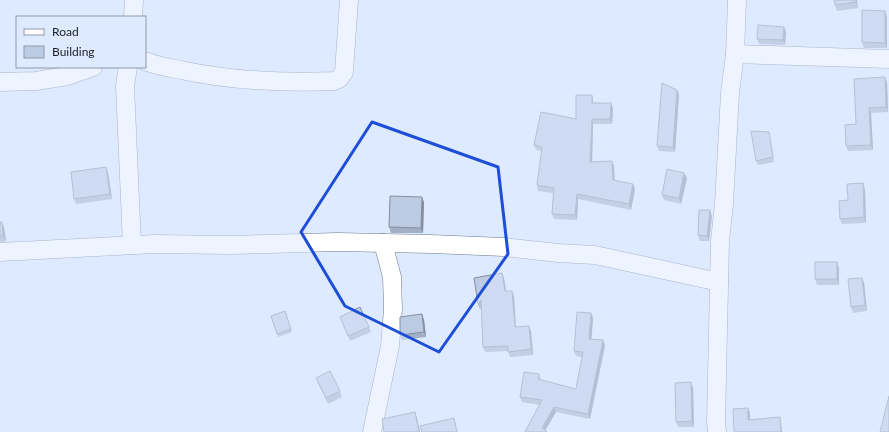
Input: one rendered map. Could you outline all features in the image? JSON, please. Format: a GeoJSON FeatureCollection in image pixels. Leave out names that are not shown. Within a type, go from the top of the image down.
{"type":"FeatureCollection","features":[{"type":"Feature","properties":{"kind":"street"},"geometry":{"type":"LineString","coordinates":[[133,16],[134,0]]}},
{"type":"Feature","properties":{"kind":"street"},"geometry":{"type":"LineString","coordinates":[[146,61],[201,74],[244,80],[334,81],[340,79],[344,72],[349,0]]}},
{"type":"Feature","properties":{"kind":"street"},"geometry":{"type":"LineString","coordinates":[[718,432],[716,422],[718,282],[730,93],[735,54],[737,0]]}},
{"type":"Feature","properties":{"kind":"street"},"geometry":{"type":"LineString","coordinates":[[735,54],[889,59]]}},
{"type":"Feature","properties":{"kind":"street"},"geometry":{"type":"LineString","coordinates":[[0,82],[36,81],[67,76],[90,68]]}},
{"type":"Feature","properties":{"kind":"street"},"geometry":{"type":"LineString","coordinates":[[128,68],[125,86],[132,245]]}},
{"type":"Feature","properties":{"kind":"street"},"geometry":{"type":"LineString","coordinates":[[0,252],[155,244],[232,245],[337,242],[504,247],[594,255],[718,282]]}},
{"type":"Feature","properties":{"kind":"street"},"geometry":{"type":"LineString","coordinates":[[372,432],[390,346],[393,309],[392,277],[383,243]]}},
{"type":"Feature","properties":{"kind":"highlighted area"},"geometry":{"type":"Polygon","coordinates":[[[372,122],[498,167],[508,254],[439,352],[345,306],[301,232],[372,122]]]}},
{"type":"Feature","properties":{"kind":"building"},"geometry":{"type":"Polygon","coordinates":[[[834,0],[856,0],[856,2],[835,5],[834,0]]]}},
{"type":"Feature","properties":{"kind":"building"},"geometry":{"type":"Polygon","coordinates":[[[862,10],[885,11],[885,43],[862,42],[862,10]]]}},
{"type":"Feature","properties":{"kind":"building"},"geometry":{"type":"Polygon","coordinates":[[[758,25],[784,27],[783,40],[757,39],[758,25]]]}},
{"type":"Feature","properties":{"kind":"building"},"geometry":{"type":"Polygon","coordinates":[[[885,77],[886,107],[869,108],[871,145],[846,146],[845,125],[856,124],[854,79],[885,77]]]}},
{"type":"Feature","properties":{"kind":"building"},"geometry":{"type":"Polygon","coordinates":[[[662,83],[677,90],[673,147],[657,146],[662,83]]]}},
{"type":"Feature","properties":{"kind":"building"},"geometry":{"type":"Polygon","coordinates":[[[576,95],[592,95],[592,103],[611,103],[610,119],[592,119],[590,162],[612,161],[613,180],[633,184],[629,204],[577,194],[575,215],[552,214],[554,188],[537,185],[542,147],[534,145],[541,112],[576,119],[576,95]]]}},
{"type":"Feature","properties":{"kind":"building"},"geometry":{"type":"Polygon","coordinates":[[[751,131],[769,132],[773,157],[756,161],[751,131]]]}},
{"type":"Feature","properties":{"kind":"building"},"geometry":{"type":"Polygon","coordinates":[[[106,167],[110,194],[74,199],[71,172],[106,167]]]}},
{"type":"Feature","properties":{"kind":"building"},"geometry":{"type":"Polygon","coordinates":[[[667,169],[684,173],[679,198],[662,195],[667,169]]]}},
{"type":"Feature","properties":{"kind":"building"},"geometry":{"type":"Polygon","coordinates":[[[863,183],[864,217],[840,219],[839,201],[848,200],[847,184],[863,183]]]}},
{"type":"Feature","properties":{"kind":"building"},"geometry":{"type":"Polygon","coordinates":[[[390,196],[422,197],[421,228],[389,227],[390,196]]]}},
{"type":"Feature","properties":{"kind":"building"},"geometry":{"type":"Polygon","coordinates":[[[699,210],[710,210],[707,236],[698,235],[699,210]]]}},
{"type":"Feature","properties":{"kind":"building"},"geometry":{"type":"Polygon","coordinates":[[[0,222],[2,222],[3,236],[0,236],[0,222]]]}},
{"type":"Feature","properties":{"kind":"building"},"geometry":{"type":"Polygon","coordinates":[[[815,262],[837,262],[837,279],[815,279],[815,262]]]}},
{"type":"Feature","properties":{"kind":"building"},"geometry":{"type":"Polygon","coordinates":[[[502,273],[505,291],[512,291],[515,327],[529,326],[531,349],[508,352],[508,346],[483,347],[481,300],[478,304],[474,278],[502,273]]]}},
{"type":"Feature","properties":{"kind":"building"},"geometry":{"type":"Polygon","coordinates":[[[862,278],[865,305],[851,307],[848,279],[862,278]]]}},
{"type":"Feature","properties":{"kind":"building"},"geometry":{"type":"Polygon","coordinates":[[[360,307],[369,327],[348,336],[340,317],[360,307]]]}},
{"type":"Feature","properties":{"kind":"building"},"geometry":{"type":"Polygon","coordinates":[[[285,311],[291,329],[277,334],[271,316],[285,311]]]}},
{"type":"Feature","properties":{"kind":"building"},"geometry":{"type":"Polygon","coordinates":[[[577,312],[591,313],[589,339],[603,340],[588,414],[554,407],[542,428],[547,432],[525,432],[542,400],[520,397],[524,372],[539,374],[538,379],[576,389],[583,352],[574,351],[577,312]]]}},
{"type":"Feature","properties":{"kind":"building"},"geometry":{"type":"Polygon","coordinates":[[[422,314],[424,332],[400,335],[400,317],[422,314]]]}},
{"type":"Feature","properties":{"kind":"building"},"geometry":{"type":"Polygon","coordinates":[[[330,371],[340,391],[326,398],[316,378],[330,371]]]}},
{"type":"Feature","properties":{"kind":"building"},"geometry":{"type":"Polygon","coordinates":[[[691,382],[692,421],[676,422],[675,383],[691,382]]]}},
{"type":"Feature","properties":{"kind":"building"},"geometry":{"type":"Polygon","coordinates":[[[889,396],[889,432],[880,432],[889,396]]]}},
{"type":"Feature","properties":{"kind":"building"},"geometry":{"type":"Polygon","coordinates":[[[748,408],[748,420],[780,417],[781,432],[734,432],[733,409],[748,408]]]}},
{"type":"Feature","properties":{"kind":"building"},"geometry":{"type":"Polygon","coordinates":[[[415,412],[419,432],[384,432],[382,419],[415,412]]]}},
{"type":"Feature","properties":{"kind":"building"},"geometry":{"type":"Polygon","coordinates":[[[454,418],[457,432],[422,432],[420,426],[454,418]]]}}]}
